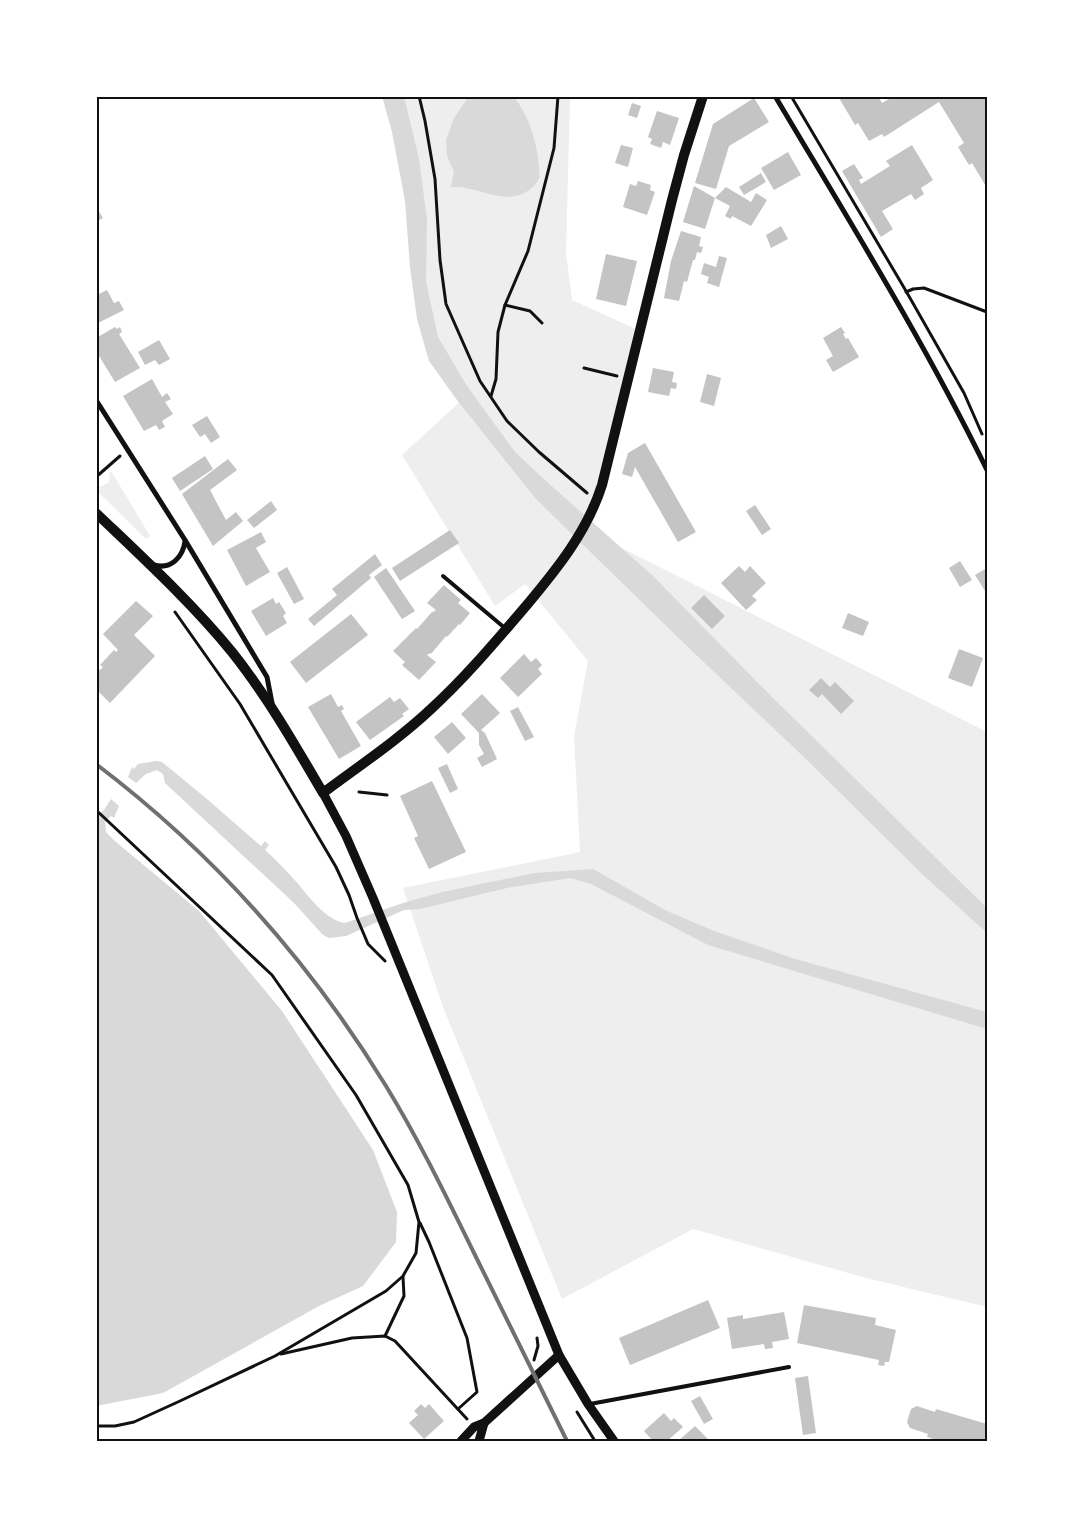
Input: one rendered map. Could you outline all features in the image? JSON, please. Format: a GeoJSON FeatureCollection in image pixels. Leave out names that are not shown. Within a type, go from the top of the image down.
{"type":"FeatureCollection","features":[{"type":"Feature","properties":{"kind":"main road"},"geometry":{"type":"LineString","coordinates":[[96,513],[210,626],[253,679],[323,793],[430,710],[465,676],[555,571],[580,536],[597,502],[606,471],[672,200],[703,96]]}},
{"type":"Feature","properties":{"kind":"street"},"geometry":{"type":"LineString","coordinates":[[775,96],[930,359],[987,470]]}},
{"type":"Feature","properties":{"kind":"street"},"geometry":{"type":"LineString","coordinates":[[96,400],[185,540],[267,678],[274,712]]}},
{"type":"Feature","properties":{"kind":"street"},"geometry":{"type":"LineString","coordinates":[[148,564],[158,566],[174,562],[184,550],[185,540]]}},
{"type":"Feature","properties":{"kind":"street"},"geometry":{"type":"LineString","coordinates":[[323,793],[346,836],[373,898],[559,1355],[588,1404],[614,1441]]}},
{"type":"Feature","properties":{"kind":"street"},"geometry":{"type":"LineString","coordinates":[[460,1441],[474,1427],[484,1423],[559,1355]]}},
{"type":"Feature","properties":{"kind":"street"},"geometry":{"type":"LineString","coordinates":[[479,1441],[484,1423]]}},
{"type":"Feature","properties":{"kind":"lane"},"geometry":{"type":"LineString","coordinates":[[443,576],[506,629]]}},
{"type":"Feature","properties":{"kind":"lane"},"geometry":{"type":"LineString","coordinates":[[588,1404],[789,1367]]}},
{"type":"Feature","properties":{"kind":"path"},"geometry":{"type":"LineString","coordinates":[[419,96],[435,179],[440,260],[446,304],[480,381],[507,421],[539,452],[597,502]]}},
{"type":"Feature","properties":{"kind":"path"},"geometry":{"type":"LineString","coordinates":[[491,396],[496,379],[498,332],[505,305],[528,251],[554,148],[558,96]]}},
{"type":"Feature","properties":{"kind":"path"},"geometry":{"type":"LineString","coordinates":[[894,296],[913,289],[924,288],[987,312]]}},
{"type":"Feature","properties":{"kind":"path"},"geometry":{"type":"LineString","coordinates":[[505,305],[530,311],[542,323]]}},
{"type":"Feature","properties":{"kind":"path"},"geometry":{"type":"LineString","coordinates":[[584,368],[620,376]]}},
{"type":"Feature","properties":{"kind":"path"},"geometry":{"type":"LineString","coordinates":[[96,477],[127,449]]}},
{"type":"Feature","properties":{"kind":"path"},"geometry":{"type":"LineString","coordinates":[[175,612],[240,704],[336,867],[368,944],[387,963]]}},
{"type":"Feature","properties":{"kind":"path"},"geometry":{"type":"LineString","coordinates":[[359,792],[387,795]]}},
{"type":"Feature","properties":{"kind":"path"},"geometry":{"type":"LineString","coordinates":[[96,810],[108,819],[272,975],[356,1095],[408,1185],[419,1222],[429,1242],[466,1338],[477,1392],[458,1410]]}},
{"type":"Feature","properties":{"kind":"path"},"geometry":{"type":"LineString","coordinates":[[96,1426],[115,1426],[134,1422],[275,1356],[386,1290],[403,1276],[416,1253],[419,1222]]}},
{"type":"Feature","properties":{"kind":"path"},"geometry":{"type":"LineString","coordinates":[[385,1336],[404,1296],[403,1276]]}},
{"type":"Feature","properties":{"kind":"path"},"geometry":{"type":"LineString","coordinates":[[275,1356],[352,1338],[385,1336],[395,1341],[469,1421]]}},
{"type":"Feature","properties":{"kind":"shaded area"},"geometry":{"type":"Polygon","coordinates":[[[382,96],[404,96],[419,159],[427,219],[426,281],[438,337],[467,386],[515,452],[652,575],[771,696],[987,908],[987,933],[922,874],[807,760],[536,499],[457,400],[429,361],[417,319],[410,267],[405,201],[392,132],[382,96]]]}},
{"type":"Feature","properties":{"kind":"shaded area"},"geometry":{"type":"Polygon","coordinates":[[[392,96],[570,96],[566,253],[572,300],[640,331],[597,502],[576,525],[987,732],[987,1307],[866,1278],[693,1229],[562,1299],[443,1007],[403,888],[580,852],[574,736],[588,661],[525,584],[495,606],[402,455],[464,398],[433,350],[392,96]]]}},
{"type":"Feature","properties":{"kind":"shaded area"},"geometry":{"type":"Polygon","coordinates":[[[469,96],[513,96],[519,103],[528,120],[538,158],[539,178],[526,192],[504,197],[465,188],[451,187],[454,172],[447,156],[446,140],[454,118],[469,96]]]}},
{"type":"Feature","properties":{"kind":"shaded area"},"geometry":{"type":"Polygon","coordinates":[[[111,471],[150,536],[146,539],[96,490],[96,485],[100,487],[108,483],[111,471]]]}},
{"type":"Feature","properties":{"kind":"shaded area"},"geometry":{"type":"Polygon","coordinates":[[[162,762],[261,846],[265,841],[269,845],[265,850],[284,868],[315,904],[329,916],[345,923],[442,892],[535,873],[593,869],[667,911],[714,931],[795,959],[987,1012],[987,1029],[708,945],[591,884],[570,878],[507,888],[420,909],[404,910],[346,936],[329,938],[323,935],[294,903],[165,783],[163,774],[157,770],[146,774],[136,783],[128,777],[132,767],[134,769],[138,764],[162,762]]]}},
{"type":"Feature","properties":{"kind":"shaded area"},"geometry":{"type":"Polygon","coordinates":[[[111,799],[119,806],[114,818],[111,816],[105,822],[106,832],[199,911],[282,1011],[373,1150],[397,1212],[396,1242],[363,1286],[319,1306],[163,1393],[96,1406],[96,817],[104,810],[111,799]]]}},
{"type":"Feature","properties":{"kind":"building"},"geometry":{"type":"Polygon","coordinates":[[[842,96],[878,96],[882,103],[894,96],[987,96],[987,188],[972,163],[969,165],[958,147],[964,143],[939,102],[884,137],[882,134],[869,141],[858,123],[855,125],[839,98],[842,96]]]}},
{"type":"Feature","properties":{"kind":"building"},"geometry":{"type":"Polygon","coordinates":[[[754,98],[769,122],[729,146],[716,189],[695,183],[713,124],[754,98]]]}},
{"type":"Feature","properties":{"kind":"building"},"geometry":{"type":"Polygon","coordinates":[[[632,103],[641,106],[637,118],[628,115],[632,103]]]}},
{"type":"Feature","properties":{"kind":"building"},"geometry":{"type":"Polygon","coordinates":[[[657,111],[679,118],[670,145],[663,142],[661,148],[650,144],[652,139],[648,137],[657,111]]]}},
{"type":"Feature","properties":{"kind":"building"},"geometry":{"type":"Polygon","coordinates":[[[621,145],[633,148],[628,167],[615,163],[621,145]]]}},
{"type":"Feature","properties":{"kind":"building"},"geometry":{"type":"Polygon","coordinates":[[[912,145],[933,180],[921,188],[924,194],[915,200],[911,194],[882,211],[893,229],[881,237],[842,171],[854,164],[863,178],[859,180],[861,184],[890,166],[886,161],[912,145]]]}},
{"type":"Feature","properties":{"kind":"building"},"geometry":{"type":"Polygon","coordinates":[[[788,152],[801,175],[774,190],[761,168],[788,152]]]}},
{"type":"Feature","properties":{"kind":"building"},"geometry":{"type":"Polygon","coordinates":[[[761,173],[766,182],[744,195],[739,187],[761,173]]]}},
{"type":"Feature","properties":{"kind":"building"},"geometry":{"type":"Polygon","coordinates":[[[638,181],[651,185],[650,190],[655,192],[647,215],[623,207],[630,184],[636,186],[638,181]]]}},
{"type":"Feature","properties":{"kind":"building"},"geometry":{"type":"Polygon","coordinates":[[[694,186],[715,198],[705,229],[683,222],[694,186]]]}},
{"type":"Feature","properties":{"kind":"building"},"geometry":{"type":"Polygon","coordinates":[[[726,187],[751,202],[756,193],[767,200],[751,226],[732,216],[731,219],[725,216],[730,206],[715,198],[726,187]]]}},
{"type":"Feature","properties":{"kind":"building"},"geometry":{"type":"Polygon","coordinates":[[[98,210],[103,218],[96,222],[96,212],[98,210]]]}},
{"type":"Feature","properties":{"kind":"building"},"geometry":{"type":"Polygon","coordinates":[[[781,226],[788,239],[771,248],[766,235],[781,226]]]}},
{"type":"Feature","properties":{"kind":"building"},"geometry":{"type":"Polygon","coordinates":[[[681,231],[701,237],[699,246],[703,247],[701,253],[697,252],[695,260],[693,260],[687,282],[684,281],[679,301],[664,298],[671,261],[681,231]]]}},
{"type":"Feature","properties":{"kind":"building"},"geometry":{"type":"Polygon","coordinates":[[[606,254],[637,261],[626,306],[596,299],[606,254]]]}},
{"type":"Feature","properties":{"kind":"building"},"geometry":{"type":"Polygon","coordinates":[[[719,256],[727,258],[719,287],[707,283],[709,277],[701,274],[704,263],[716,267],[719,256]]]}},
{"type":"Feature","properties":{"kind":"building"},"geometry":{"type":"Polygon","coordinates":[[[96,289],[99,294],[107,290],[114,303],[119,301],[124,310],[98,323],[96,319],[96,289]]]}},
{"type":"Feature","properties":{"kind":"building"},"geometry":{"type":"Polygon","coordinates":[[[115,327],[117,329],[120,327],[122,332],[119,334],[140,368],[115,382],[96,351],[96,338],[115,327]]]}},
{"type":"Feature","properties":{"kind":"building"},"geometry":{"type":"Polygon","coordinates":[[[841,327],[846,339],[848,338],[859,357],[833,372],[826,360],[833,356],[823,338],[841,327]]]}},
{"type":"Feature","properties":{"kind":"building"},"geometry":{"type":"Polygon","coordinates":[[[159,340],[170,359],[159,365],[155,360],[145,365],[138,352],[159,340]]]}},
{"type":"Feature","properties":{"kind":"building"},"geometry":{"type":"Polygon","coordinates":[[[653,368],[674,372],[672,382],[677,383],[676,389],[671,388],[669,396],[648,392],[653,368]]]}},
{"type":"Feature","properties":{"kind":"building"},"geometry":{"type":"Polygon","coordinates":[[[707,374],[721,378],[714,406],[700,402],[707,374]]]}},
{"type":"Feature","properties":{"kind":"building"},"geometry":{"type":"Polygon","coordinates":[[[152,379],[162,397],[167,393],[171,399],[165,402],[173,414],[162,421],[165,427],[159,430],[156,425],[144,431],[123,396],[152,379]]]}},
{"type":"Feature","properties":{"kind":"building"},"geometry":{"type":"Polygon","coordinates":[[[207,416],[220,437],[211,443],[205,434],[200,437],[192,425],[207,416]]]}},
{"type":"Feature","properties":{"kind":"building"},"geometry":{"type":"Polygon","coordinates":[[[645,443],[696,532],[678,542],[635,467],[632,477],[622,474],[628,453],[645,443]]]}},
{"type":"Feature","properties":{"kind":"building"},"geometry":{"type":"Polygon","coordinates":[[[205,456],[213,469],[180,491],[172,478],[205,456]]]}},
{"type":"Feature","properties":{"kind":"building"},"geometry":{"type":"Polygon","coordinates":[[[228,459],[237,470],[210,490],[226,520],[236,512],[243,521],[213,546],[182,494],[228,459]]]}},
{"type":"Feature","properties":{"kind":"building"},"geometry":{"type":"Polygon","coordinates":[[[271,501],[277,510],[254,528],[247,520],[271,501]]]}},
{"type":"Feature","properties":{"kind":"building"},"geometry":{"type":"Polygon","coordinates":[[[755,505],[771,529],[762,535],[746,511],[755,505]]]}},
{"type":"Feature","properties":{"kind":"building"},"geometry":{"type":"Polygon","coordinates":[[[450,530],[459,543],[400,581],[392,568],[450,530]]]}},
{"type":"Feature","properties":{"kind":"building"},"geometry":{"type":"Polygon","coordinates":[[[261,532],[266,542],[256,548],[270,572],[246,586],[227,550],[261,532]]]}},
{"type":"Feature","properties":{"kind":"building"},"geometry":{"type":"Polygon","coordinates":[[[375,554],[382,565],[369,575],[371,578],[314,626],[308,619],[337,595],[332,589],[375,554]]]}},
{"type":"Feature","properties":{"kind":"building"},"geometry":{"type":"Polygon","coordinates":[[[960,561],[972,580],[960,587],[949,568],[960,561]]]}},
{"type":"Feature","properties":{"kind":"building"},"geometry":{"type":"Polygon","coordinates":[[[739,566],[745,572],[750,566],[766,583],[752,596],[757,600],[746,610],[721,583],[739,566]]]}},
{"type":"Feature","properties":{"kind":"building"},"geometry":{"type":"Polygon","coordinates":[[[287,567],[304,599],[294,604],[277,573],[287,567]]]}},
{"type":"Feature","properties":{"kind":"building"},"geometry":{"type":"Polygon","coordinates":[[[386,568],[415,611],[402,619],[374,577],[386,568]]]}},
{"type":"Feature","properties":{"kind":"building"},"geometry":{"type":"Polygon","coordinates":[[[987,568],[987,594],[975,575],[987,568]]]}},
{"type":"Feature","properties":{"kind":"building"},"geometry":{"type":"Polygon","coordinates":[[[444,585],[461,600],[458,603],[470,613],[460,625],[446,636],[431,654],[427,655],[436,662],[419,680],[402,665],[405,662],[393,651],[436,610],[427,603],[444,585]]]}},
{"type":"Feature","properties":{"kind":"building"},"geometry":{"type":"Polygon","coordinates":[[[704,595],[725,616],[712,629],[691,608],[704,595]]]}},
{"type":"Feature","properties":{"kind":"building"},"geometry":{"type":"Polygon","coordinates":[[[273,598],[276,604],[279,602],[286,613],[283,616],[287,623],[266,636],[251,611],[273,598]]]}},
{"type":"Feature","properties":{"kind":"building"},"geometry":{"type":"Polygon","coordinates":[[[136,601],[153,616],[134,635],[155,656],[110,703],[96,689],[96,669],[100,670],[103,667],[100,665],[114,650],[116,652],[118,650],[103,634],[136,601]]]}},
{"type":"Feature","properties":{"kind":"building"},"geometry":{"type":"Polygon","coordinates":[[[848,613],[869,622],[863,636],[842,628],[848,613]]]}},
{"type":"Feature","properties":{"kind":"building"},"geometry":{"type":"Polygon","coordinates":[[[351,614],[368,635],[306,683],[290,662],[351,614]]]}},
{"type":"Feature","properties":{"kind":"building"},"geometry":{"type":"Polygon","coordinates":[[[959,649],[983,658],[972,687],[948,678],[959,649]]]}},
{"type":"Feature","properties":{"kind":"building"},"geometry":{"type":"Polygon","coordinates":[[[524,654],[531,662],[536,658],[542,665],[538,669],[542,674],[518,697],[500,678],[524,654]]]}},
{"type":"Feature","properties":{"kind":"building"},"geometry":{"type":"Polygon","coordinates":[[[821,678],[830,687],[835,682],[854,701],[841,714],[822,694],[818,698],[809,690],[821,678]]]}},
{"type":"Feature","properties":{"kind":"building"},"geometry":{"type":"Polygon","coordinates":[[[331,694],[338,707],[342,705],[344,709],[341,711],[361,746],[339,759],[308,707],[331,694]]]}},
{"type":"Feature","properties":{"kind":"building"},"geometry":{"type":"Polygon","coordinates":[[[482,694],[500,713],[481,730],[485,733],[497,759],[482,767],[477,758],[484,754],[479,745],[479,733],[461,714],[482,694]]]}},
{"type":"Feature","properties":{"kind":"building"},"geometry":{"type":"Polygon","coordinates":[[[390,697],[394,702],[400,698],[409,709],[402,714],[404,716],[370,740],[356,722],[390,697]]]}},
{"type":"Feature","properties":{"kind":"building"},"geometry":{"type":"Polygon","coordinates":[[[518,707],[534,737],[525,741],[510,711],[518,707]]]}},
{"type":"Feature","properties":{"kind":"building"},"geometry":{"type":"Polygon","coordinates":[[[452,722],[466,738],[448,754],[434,737],[452,722]]]}},
{"type":"Feature","properties":{"kind":"building"},"geometry":{"type":"Polygon","coordinates":[[[447,764],[458,789],[450,793],[438,768],[447,764]]]}},
{"type":"Feature","properties":{"kind":"building"},"geometry":{"type":"Polygon","coordinates":[[[432,781],[466,852],[429,869],[414,838],[418,836],[400,796],[432,781]]]}},
{"type":"Feature","properties":{"kind":"building"},"geometry":{"type":"Polygon","coordinates":[[[708,1300],[720,1328],[630,1365],[619,1338],[708,1300]]]}},
{"type":"Feature","properties":{"kind":"building"},"geometry":{"type":"Polygon","coordinates":[[[804,1305],[876,1318],[875,1325],[896,1330],[889,1362],[885,1362],[884,1366],[878,1365],[879,1360],[797,1343],[804,1305]]]}},
{"type":"Feature","properties":{"kind":"building"},"geometry":{"type":"Polygon","coordinates":[[[784,1312],[789,1339],[772,1342],[773,1348],[765,1349],[764,1344],[732,1349],[727,1318],[743,1315],[743,1319],[784,1312]]]}},
{"type":"Feature","properties":{"kind":"building"},"geometry":{"type":"Polygon","coordinates":[[[808,1376],[816,1433],[803,1435],[795,1378],[808,1376]]]}},
{"type":"Feature","properties":{"kind":"building"},"geometry":{"type":"Polygon","coordinates":[[[700,1396],[713,1419],[704,1424],[691,1401],[700,1396]]]}},
{"type":"Feature","properties":{"kind":"building"},"geometry":{"type":"Polygon","coordinates":[[[421,1404],[425,1408],[429,1404],[444,1421],[424,1439],[409,1423],[418,1415],[414,1411],[421,1404]]]}},
{"type":"Feature","properties":{"kind":"building"},"geometry":{"type":"Polygon","coordinates":[[[917,1406],[935,1412],[936,1409],[987,1424],[987,1441],[940,1441],[927,1437],[928,1434],[910,1428],[907,1422],[911,1409],[917,1406]]]}},
{"type":"Feature","properties":{"kind":"building"},"geometry":{"type":"Polygon","coordinates":[[[664,1413],[671,1421],[674,1418],[683,1427],[667,1441],[653,1441],[644,1431],[664,1413]]]}},
{"type":"Feature","properties":{"kind":"building"},"geometry":{"type":"Polygon","coordinates":[[[695,1426],[710,1441],[678,1441],[695,1426]]]}},
{"type":"Feature","properties":{"kind":"railway"},"geometry":{"type":"LineString","coordinates":[[96,764],[139,798],[219,872],[291,953],[325,996],[356,1040],[386,1086],[421,1148],[567,1441]]}}]}
